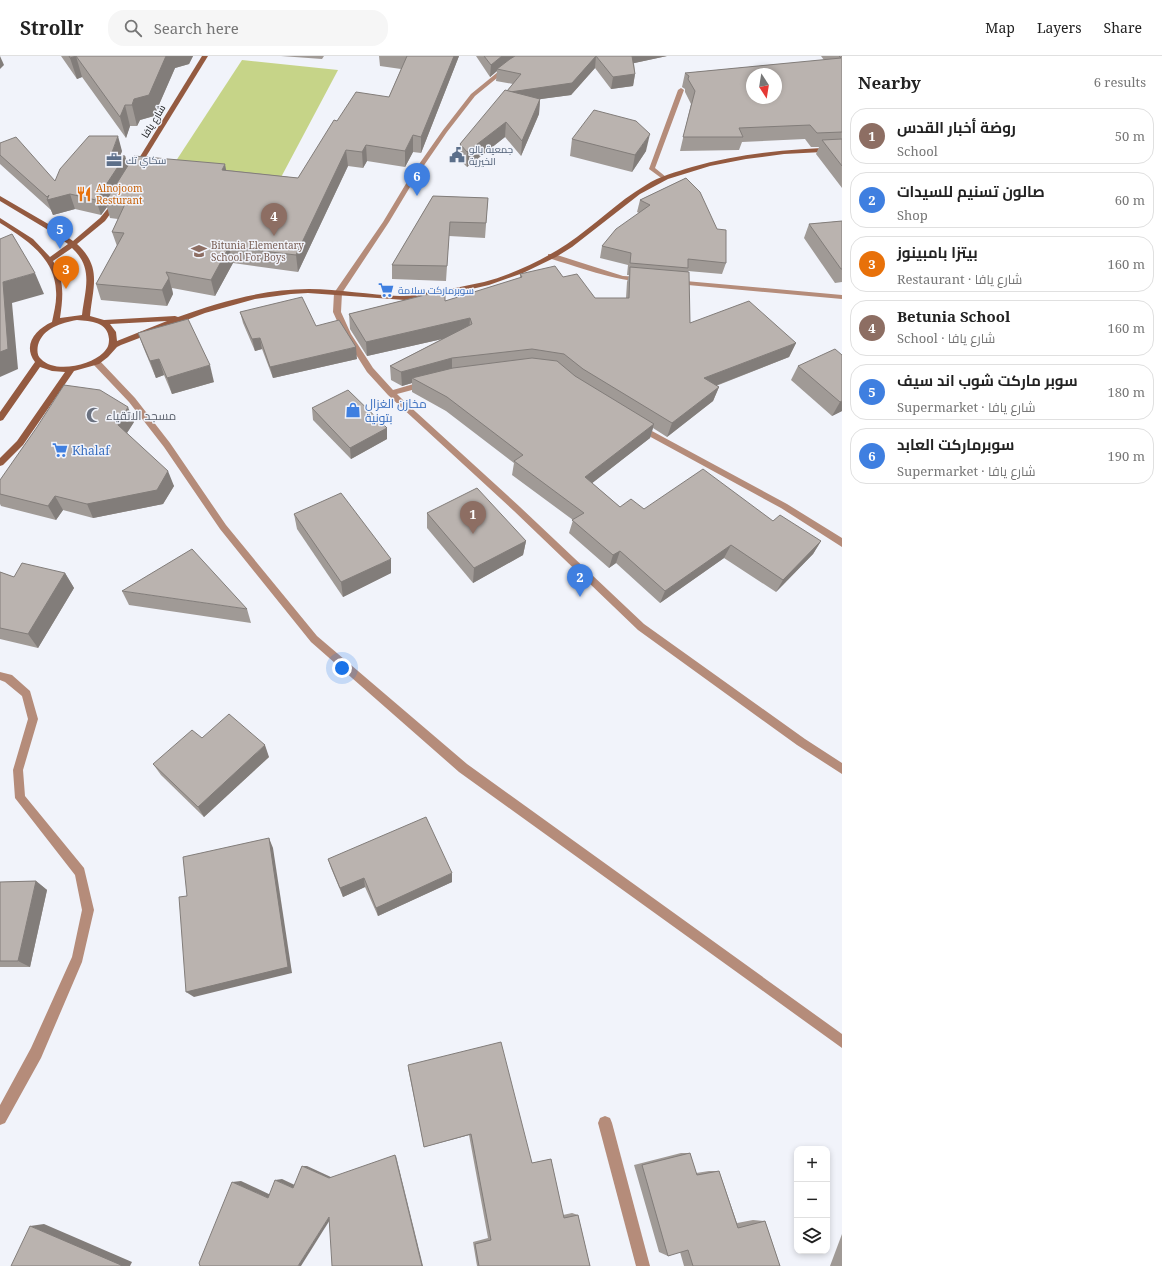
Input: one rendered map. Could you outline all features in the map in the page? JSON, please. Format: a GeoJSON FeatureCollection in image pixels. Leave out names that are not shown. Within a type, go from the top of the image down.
{"type":"FeatureCollection","features":[{"type":"Feature","properties":{"kind":"main road","name":"شارع يافا"},"geometry":{"type":"LineString","coordinates":[[132,175],[205,56]]}},
{"type":"Feature","properties":{"kind":"main road"},"geometry":{"type":"LineString","coordinates":[[185,317],[104,322],[86,317],[75,318],[56,323],[42,332],[36,339],[33,347],[34,355],[39,362],[48,367],[59,370],[72,370],[84,367],[103,357],[113,346],[185,317],[245,299],[279,293],[308,291],[399,298],[437,294],[485,285],[527,270],[570,245],[634,195],[664,178],[703,166],[750,155],[842,149]]}},
{"type":"Feature","properties":{"kind":"main road"},"geometry":{"type":"LineString","coordinates":[[49,260],[72,244],[108,215],[120,195]]}},
{"type":"Feature","properties":{"kind":"main road"},"geometry":{"type":"LineString","coordinates":[[0,198],[72,244],[87,260],[90,277],[86,317]]}},
{"type":"Feature","properties":{"kind":"main road"},"geometry":{"type":"LineString","coordinates":[[0,220],[26,236],[45,253],[49,260],[56,274],[60,291],[56,323]]}},
{"type":"Feature","properties":{"kind":"main road"},"geometry":{"type":"LineString","coordinates":[[104,322],[114,334],[113,346]]}},
{"type":"Feature","properties":{"kind":"main road"},"geometry":{"type":"LineString","coordinates":[[0,418],[4,407],[39,362]]}},
{"type":"Feature","properties":{"kind":"main road"},"geometry":{"type":"LineString","coordinates":[[0,463],[20,443],[72,370]]}},
{"type":"Feature","properties":{"kind":"street"},"geometry":{"type":"LineString","coordinates":[[529,56],[506,68],[473,95],[412,177],[386,222],[338,293],[338,312],[347,334],[370,370],[391,393],[523,514],[641,627],[801,742],[842,769]]}},
{"type":"Feature","properties":{"kind":"street"},"geometry":{"type":"LineString","coordinates":[[664,178],[652,168],[681,90]]}},
{"type":"Feature","properties":{"kind":"street"},"geometry":{"type":"LineString","coordinates":[[551,256],[623,278],[647,280]]}},
{"type":"Feature","properties":{"kind":"street"},"geometry":{"type":"LineString","coordinates":[[670,282],[842,296]]}},
{"type":"Feature","properties":{"kind":"street"},"geometry":{"type":"LineString","coordinates":[[96,362],[132,400],[167,446],[223,527],[314,639],[463,768],[842,1042]]}},
{"type":"Feature","properties":{"kind":"street"},"geometry":{"type":"LineString","coordinates":[[391,393],[429,383]]}},
{"type":"Feature","properties":{"kind":"street"},"geometry":{"type":"LineString","coordinates":[[634,423],[784,506],[842,543]]}},
{"type":"Feature","properties":{"kind":"street"},"geometry":{"type":"LineString","coordinates":[[0,676],[8,678],[26,694],[33,719],[18,770],[20,798],[80,872],[88,910],[78,958],[36,1053],[0,1118]]}},
{"type":"Feature","properties":{"kind":"street"},"geometry":{"type":"LineString","coordinates":[[605,1123],[643,1266]]}},
{"type":"Feature","properties":{"kind":"green space"},"geometry":{"type":"Polygon","coordinates":[[[242,60],[338,70],[278,183],[170,170],[242,60]]]}},
{"type":"Feature","properties":{"kind":"building"},"geometry":{"type":"Polygon","coordinates":[[[76,56],[166,56],[149,95],[134,99],[132,105],[125,105],[120,117],[76,56]]]}},
{"type":"Feature","properties":{"kind":"building"},"geometry":{"type":"Polygon","coordinates":[[[407,56],[454,56],[421,137],[413,135],[405,151],[366,145],[362,152],[346,150],[296,255],[229,247],[211,280],[166,272],[169,278],[162,290],[96,284],[124,233],[112,232],[125,204],[105,202],[134,156],[225,164],[222,170],[298,178],[334,120],[337,121],[356,92],[389,97],[407,56]]]}},
{"type":"Feature","properties":{"kind":"building"},"geometry":{"type":"Polygon","coordinates":[[[484,56],[502,56],[491,65],[484,56]]]}},
{"type":"Feature","properties":{"kind":"building"},"geometry":{"type":"Polygon","coordinates":[[[515,56],[596,56],[572,83],[510,92],[507,91],[521,74],[497,69],[515,56]]]}},
{"type":"Feature","properties":{"kind":"building"},"geometry":{"type":"Polygon","coordinates":[[[596,56],[632,56],[635,74],[613,77],[596,56]]]}},
{"type":"Feature","properties":{"kind":"building"},"geometry":{"type":"Polygon","coordinates":[[[839,56],[842,56],[842,132],[817,133],[810,125],[739,128],[743,137],[683,137],[695,91],[688,79],[689,76],[685,73],[841,58],[839,56]]]}},
{"type":"Feature","properties":{"kind":"building"},"geometry":{"type":"Polygon","coordinates":[[[505,90],[540,99],[522,141],[506,122],[467,152],[460,144],[505,90]]]}},
{"type":"Feature","properties":{"kind":"building"},"geometry":{"type":"Polygon","coordinates":[[[594,110],[636,121],[650,134],[635,155],[572,139],[594,110]]]}},
{"type":"Feature","properties":{"kind":"building"},"geometry":{"type":"Polygon","coordinates":[[[89,136],[118,136],[111,155],[125,156],[96,200],[70,194],[47,200],[49,195],[47,197],[0,155],[0,143],[16,137],[55,181],[60,169],[89,136]]]}},
{"type":"Feature","properties":{"kind":"building"},"geometry":{"type":"Polygon","coordinates":[[[842,139],[842,166],[822,140],[842,139]]]}},
{"type":"Feature","properties":{"kind":"building"},"geometry":{"type":"Polygon","coordinates":[[[686,178],[700,192],[717,229],[726,230],[726,263],[688,259],[688,268],[630,263],[631,253],[602,246],[616,229],[650,205],[640,200],[686,178]]]}},
{"type":"Feature","properties":{"kind":"building"},"geometry":{"type":"Polygon","coordinates":[[[433,196],[488,198],[486,223],[450,222],[447,266],[392,265],[433,196]]]}},
{"type":"Feature","properties":{"kind":"building"},"geometry":{"type":"Polygon","coordinates":[[[842,221],[842,269],[841,269],[809,224],[842,221]]]}},
{"type":"Feature","properties":{"kind":"building"},"geometry":{"type":"Polygon","coordinates":[[[12,234],[35,273],[3,282],[8,349],[0,352],[0,239],[12,234]]]}},
{"type":"Feature","properties":{"kind":"building"},"geometry":{"type":"Polygon","coordinates":[[[555,266],[563,277],[577,274],[595,298],[629,298],[630,267],[689,272],[690,323],[749,301],[796,343],[704,378],[719,387],[672,423],[583,369],[564,354],[532,349],[452,358],[401,372],[390,366],[472,324],[470,318],[366,342],[349,314],[445,290],[445,301],[522,277],[520,274],[555,266]]]}},
{"type":"Feature","properties":{"kind":"building"},"geometry":{"type":"Polygon","coordinates":[[[302,297],[316,326],[339,320],[356,347],[270,367],[260,338],[252,339],[240,312],[302,297]]]}},
{"type":"Feature","properties":{"kind":"building"},"geometry":{"type":"Polygon","coordinates":[[[188,319],[210,365],[167,378],[159,359],[150,361],[138,333],[188,319]]]}},
{"type":"Feature","properties":{"kind":"building"},"geometry":{"type":"Polygon","coordinates":[[[835,349],[842,355],[842,401],[840,402],[798,366],[835,349]]]}},
{"type":"Feature","properties":{"kind":"building"},"geometry":{"type":"Polygon","coordinates":[[[532,358],[557,361],[575,376],[654,424],[585,477],[620,507],[631,499],[644,509],[703,469],[773,521],[780,515],[821,541],[783,580],[731,545],[665,591],[620,551],[613,555],[572,520],[584,513],[514,461],[523,455],[447,397],[412,378],[453,368],[532,358]]]}},
{"type":"Feature","properties":{"kind":"building"},"geometry":{"type":"Polygon","coordinates":[[[64,385],[100,390],[128,407],[118,425],[168,471],[157,490],[87,504],[55,496],[48,506],[0,494],[0,480],[64,385]]]}},
{"type":"Feature","properties":{"kind":"building"},"geometry":{"type":"Polygon","coordinates":[[[348,390],[387,428],[350,448],[312,408],[348,390]]]}},
{"type":"Feature","properties":{"kind":"building"},"geometry":{"type":"Polygon","coordinates":[[[477,488],[526,541],[474,568],[427,513],[477,488]]]}},
{"type":"Feature","properties":{"kind":"building"},"geometry":{"type":"Polygon","coordinates":[[[341,493],[391,559],[341,582],[294,514],[341,493]]]}},
{"type":"Feature","properties":{"kind":"building"},"geometry":{"type":"Polygon","coordinates":[[[192,549],[247,609],[122,591],[192,549]]]}},
{"type":"Feature","properties":{"kind":"building"},"geometry":{"type":"Polygon","coordinates":[[[22,563],[65,573],[28,634],[0,628],[0,572],[14,577],[22,563]]]}},
{"type":"Feature","properties":{"kind":"building"},"geometry":{"type":"Polygon","coordinates":[[[229,714],[265,745],[198,807],[153,764],[192,730],[202,738],[229,714]]]}},
{"type":"Feature","properties":{"kind":"building"},"geometry":{"type":"Polygon","coordinates":[[[426,817],[452,873],[376,908],[364,878],[340,888],[328,859],[426,817]]]}},
{"type":"Feature","properties":{"kind":"building"},"geometry":{"type":"Polygon","coordinates":[[[269,838],[288,967],[186,992],[179,897],[187,896],[183,857],[269,838]]]}},
{"type":"Feature","properties":{"kind":"building"},"geometry":{"type":"Polygon","coordinates":[[[36,881],[18,961],[0,961],[0,882],[36,881]]]}},
{"type":"Feature","properties":{"kind":"building"},"geometry":{"type":"Polygon","coordinates":[[[501,1042],[532,1163],[551,1159],[564,1218],[578,1215],[590,1266],[479,1266],[475,1244],[491,1240],[471,1134],[424,1147],[408,1065],[501,1042]]]}},
{"type":"Feature","properties":{"kind":"building"},"geometry":{"type":"Polygon","coordinates":[[[690,1153],[697,1175],[719,1171],[738,1228],[765,1221],[780,1266],[693,1266],[688,1250],[668,1256],[642,1165],[690,1153]]]}},
{"type":"Feature","properties":{"kind":"building"},"geometry":{"type":"Polygon","coordinates":[[[395,1155],[422,1266],[332,1266],[329,1217],[298,1266],[200,1266],[199,1263],[232,1182],[268,1198],[275,1180],[293,1188],[302,1166],[329,1178],[395,1155]]]}},
{"type":"Feature","properties":{"kind":"building"},"geometry":{"type":"Polygon","coordinates":[[[30,1226],[121,1265],[121,1266],[11,1266],[30,1226]]]}},
{"type":"Feature","properties":{"kind":"place","name":"جمعية يالو الخيرية"},"geometry":{"type":"Point","coordinates":[457,155]}},
{"type":"Feature","properties":{"kind":"place","name":"سكاي تك"},"geometry":{"type":"Point","coordinates":[114,160]}},
{"type":"Feature","properties":{"kind":"place","name":"Alnojoom Resturant"},"geometry":{"type":"Point","coordinates":[84,194]}},
{"type":"Feature","properties":{"kind":"place","name":"سوبرماركت العابد"},"geometry":{"type":"Point","coordinates":[417,196]}},
{"type":"Feature","properties":{"kind":"place","name":"Betunia School"},"geometry":{"type":"Point","coordinates":[274,236]}},
{"type":"Feature","properties":{"kind":"place","name":"سوبر ماركت شوب اند سيف"},"geometry":{"type":"Point","coordinates":[60,249]}},
{"type":"Feature","properties":{"kind":"place","name":"Bitunia Elementary School For Boys"},"geometry":{"type":"Point","coordinates":[199,251]}},
{"type":"Feature","properties":{"kind":"place","name":"بيتزا بامبينوز"},"geometry":{"type":"Point","coordinates":[66,289]}},
{"type":"Feature","properties":{"kind":"place","name":"سوبرماركت سلامة"},"geometry":{"type":"Point","coordinates":[386,290]}},
{"type":"Feature","properties":{"kind":"place","name":"مخازن الغزال بتونية"},"geometry":{"type":"Point","coordinates":[353,410]}},
{"type":"Feature","properties":{"kind":"place","name":"مسجد الاتقياء"},"geometry":{"type":"Point","coordinates":[94,415]}},
{"type":"Feature","properties":{"kind":"place","name":"Khalaf"},"geometry":{"type":"Point","coordinates":[60,450]}},
{"type":"Feature","properties":{"kind":"place","name":"روضة أخبار القدس"},"geometry":{"type":"Point","coordinates":[473,534]}},
{"type":"Feature","properties":{"kind":"place","name":"صالون تسنيم للسيدات"},"geometry":{"type":"Point","coordinates":[580,597]}}]}
